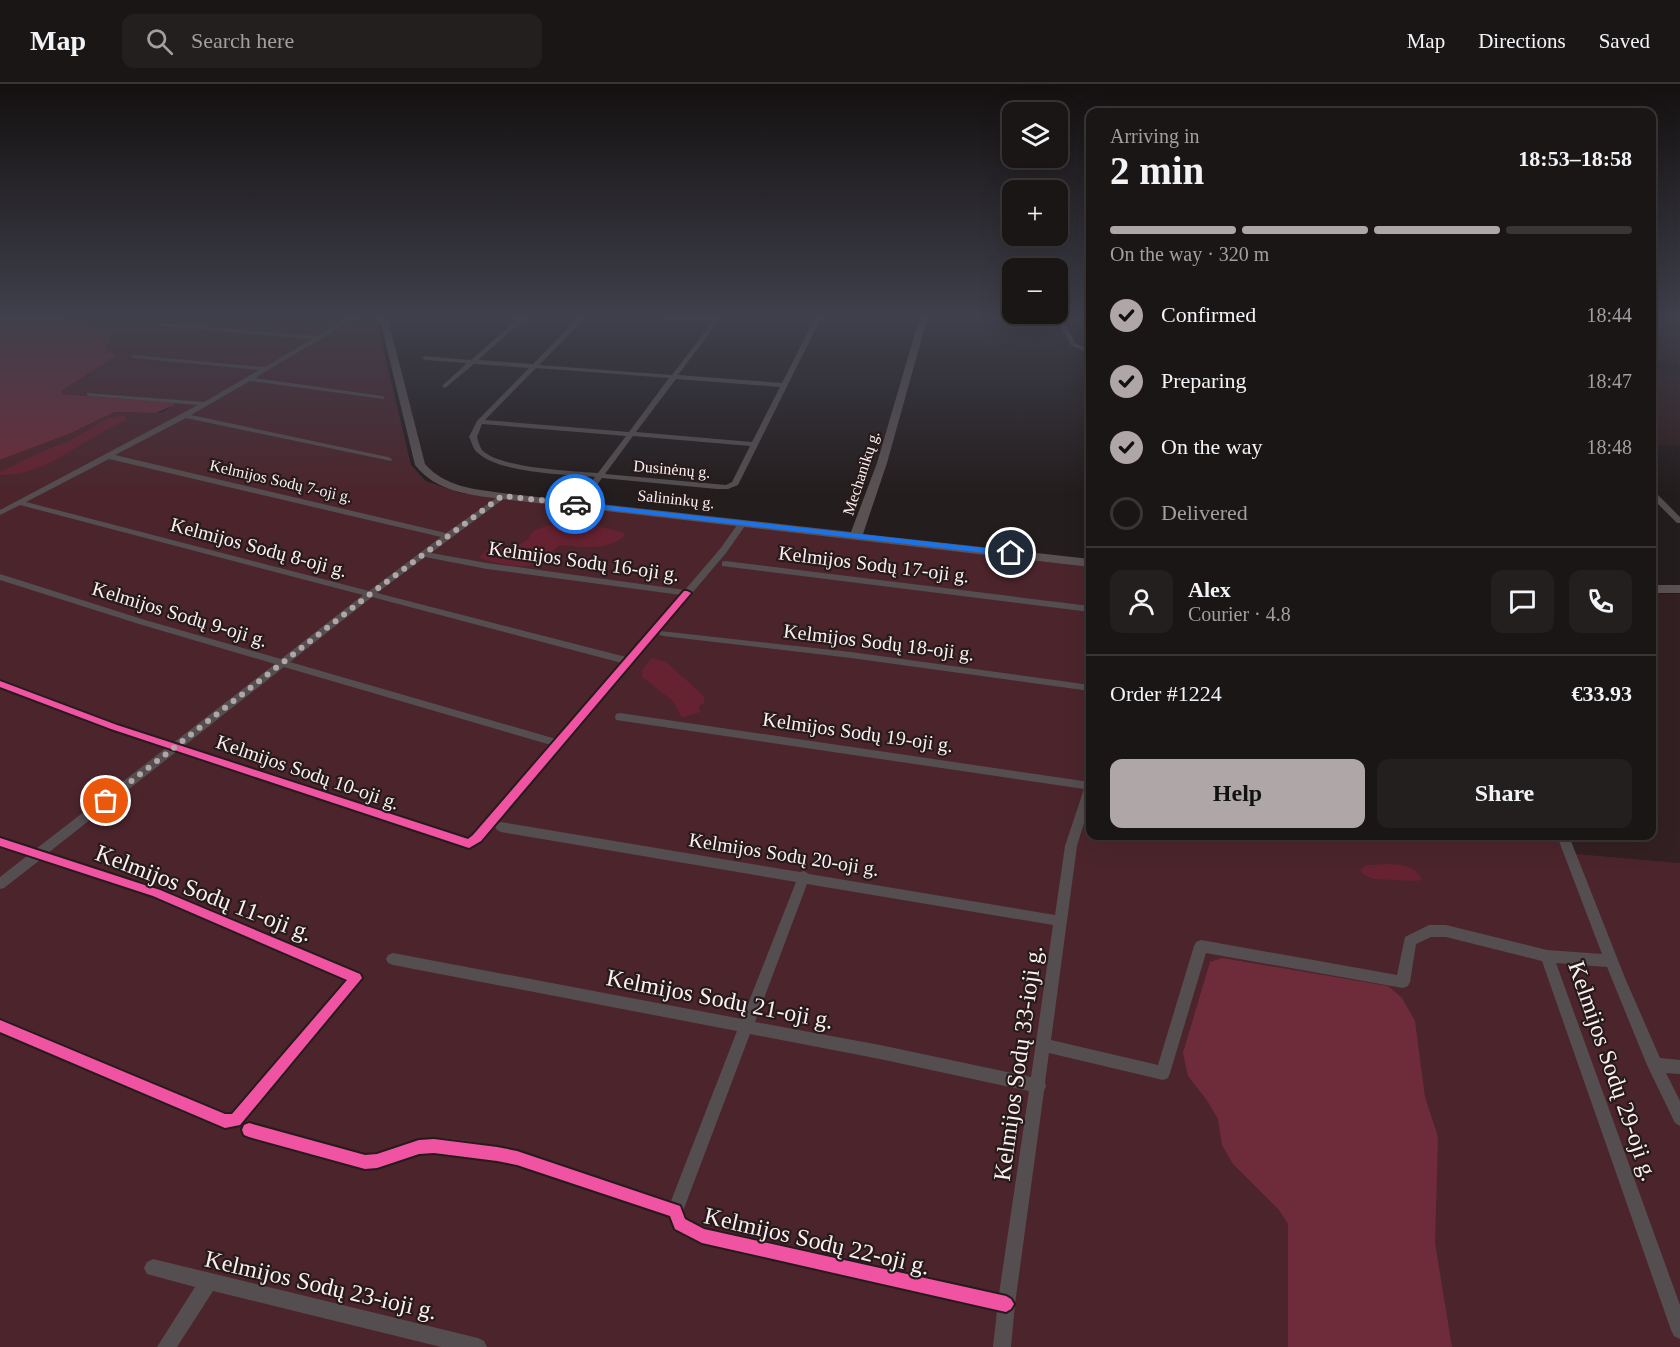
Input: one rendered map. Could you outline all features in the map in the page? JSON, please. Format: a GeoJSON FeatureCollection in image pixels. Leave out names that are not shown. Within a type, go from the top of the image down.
{"type":"FeatureCollection","features":[{"type":"Feature","properties":{"kind":"main road","name":"Salininkų g."},"geometry":{"type":"LineString","coordinates":[[398,375],[420,465],[432,477],[450,486],[502,496],[1086,563]]}},
{"type":"Feature","properties":{"kind":"main road","name":"Mechanikų g."},"geometry":{"type":"LineString","coordinates":[[856,536],[882,463],[907,375]]}},
{"type":"Feature","properties":{"kind":"main road"},"geometry":{"type":"LineString","coordinates":[[1656,589],[1680,589]]}},
{"type":"Feature","properties":{"kind":"street"},"geometry":{"type":"LineString","coordinates":[[0,513],[257,375]]}},
{"type":"Feature","properties":{"kind":"street"},"geometry":{"type":"LineString","coordinates":[[445,386],[458,375]]}},
{"type":"Feature","properties":{"kind":"street"},"geometry":{"type":"LineString","coordinates":[[479,422],[525,375]]}},
{"type":"Feature","properties":{"kind":"street"},"geometry":{"type":"LineString","coordinates":[[648,375],[784,385]]}},
{"type":"Feature","properties":{"kind":"street","name":"Dusinėnų g."},"geometry":{"type":"LineString","coordinates":[[479,422],[473,432],[474,444],[488,457],[520,468],[728,486],[735,483],[789,375]]}},
{"type":"Feature","properties":{"kind":"street","name":"Dusinėnų g."},"geometry":{"type":"LineString","coordinates":[[579,504],[674,377]]}},
{"type":"Feature","properties":{"kind":"street"},"geometry":{"type":"LineString","coordinates":[[250,379],[382,398]]}},
{"type":"Feature","properties":{"kind":"street"},"geometry":{"type":"LineString","coordinates":[[89,394],[205,404]]}},
{"type":"Feature","properties":{"kind":"street"},"geometry":{"type":"LineString","coordinates":[[184,416],[388,459]]}},
{"type":"Feature","properties":{"kind":"street"},"geometry":{"type":"LineString","coordinates":[[479,422],[755,444]]}},
{"type":"Feature","properties":{"kind":"street","name":"Kelmijos Sodų 7-oji g."},"geometry":{"type":"LineString","coordinates":[[108,456],[447,536]]}},
{"type":"Feature","properties":{"kind":"street"},"geometry":{"type":"LineString","coordinates":[[0,884],[369,595],[502,496]]}},
{"type":"Feature","properties":{"kind":"street"},"geometry":{"type":"LineString","coordinates":[[1656,498],[1680,522]]}},
{"type":"Feature","properties":{"kind":"street","name":"Kelmijos Sodų 8-oji g."},"geometry":{"type":"LineString","coordinates":[[20,503],[628,662]]}},
{"type":"Feature","properties":{"kind":"street","name":"Kelmijos Sodų 16-oji g."},"geometry":{"type":"LineString","coordinates":[[423,554],[487,566],[687,593],[723,551],[743,523]]}},
{"type":"Feature","properties":{"kind":"street","name":"Kelmijos Sodų 17-oji g."},"geometry":{"type":"LineString","coordinates":[[725,564],[1086,609]]}},
{"type":"Feature","properties":{"kind":"street","name":"Kelmijos Sodų 9-oji g."},"geometry":{"type":"LineString","coordinates":[[0,577],[282,663],[557,743]]}},
{"type":"Feature","properties":{"kind":"street"},"geometry":{"type":"LineString","coordinates":[[557,743],[687,593]]}},
{"type":"Feature","properties":{"kind":"street","name":"Kelmijos Sodų 18-oji g."},"geometry":{"type":"LineString","coordinates":[[663,633],[851,655],[1086,687]]}},
{"type":"Feature","properties":{"kind":"street","name":"Kelmijos Sodų 10-oji g."},"geometry":{"type":"LineString","coordinates":[[0,684],[175,746],[469,844],[477,838],[557,743]]}},
{"type":"Feature","properties":{"kind":"street","name":"Kelmijos Sodų 19-oji g."},"geometry":{"type":"LineString","coordinates":[[620,717],[1086,786]]}},
{"type":"Feature","properties":{"kind":"street","name":"Kelmijos Sodų 33-ioji g."},"geometry":{"type":"LineString","coordinates":[[1002,1347],[1006,1304],[1039,1086],[1071,846],[1086,799]]}},
{"type":"Feature","properties":{"kind":"street","name":"Kelmijos Sodų 20-oji g."},"geometry":{"type":"LineString","coordinates":[[501,827],[804,876],[1060,921]]}},
{"type":"Feature","properties":{"kind":"street"},"geometry":{"type":"LineString","coordinates":[[1565,840],[1610,961],[1654,1065],[1680,1118]]}},
{"type":"Feature","properties":{"kind":"street","name":"Kelmijos Sodų 11-oji g."},"geometry":{"type":"LineString","coordinates":[[0,842],[156,893],[356,978],[242,1125]]}},
{"type":"Feature","properties":{"kind":"street"},"geometry":{"type":"LineString","coordinates":[[675,1211],[804,876]]}},
{"type":"Feature","properties":{"kind":"street"},"geometry":{"type":"LineString","coordinates":[[1044,1045],[1163,1073],[1201,946],[1402,982],[1410,941],[1429,931],[1446,931],[1547,956]]}},
{"type":"Feature","properties":{"kind":"street","name":"Kelmijos Sodų 29-oji g."},"geometry":{"type":"LineString","coordinates":[[1610,961],[1547,956],[1680,1330]]}},
{"type":"Feature","properties":{"kind":"street","name":"Kelmijos Sodų 21-oji g."},"geometry":{"type":"LineString","coordinates":[[393,959],[880,1052],[1039,1086]]}},
{"type":"Feature","properties":{"kind":"street","name":"Kelmijos Sodų 22-oji g."},"geometry":{"type":"LineString","coordinates":[[0,1026],[225,1121],[365,1162],[377,1161],[420,1147],[434,1146],[517,1158],[675,1211],[680,1224],[702,1236],[1006,1304]]}},
{"type":"Feature","properties":{"kind":"street"},"geometry":{"type":"LineString","coordinates":[[1654,1065],[1680,1067]]}},
{"type":"Feature","properties":{"kind":"street","name":"Kelmijos Sodų 23-ioji g."},"geometry":{"type":"LineString","coordinates":[[153,1269],[478,1347]]}},
{"type":"Feature","properties":{"kind":"street"},"geometry":{"type":"LineString","coordinates":[[166,1347],[208,1283]]}},
{"type":"Feature","properties":{"kind":"shaded area"},"geometry":{"type":"Polygon","coordinates":[[[0,375],[86,375],[61,391],[62,394],[175,403],[156,413],[115,412],[69,434],[0,460],[0,375]]]}},
{"type":"Feature","properties":{"kind":"shaded area"},"geometry":{"type":"Polygon","coordinates":[[[85,375],[390,375],[411,465],[426,481],[460,493],[1086,567],[1086,840],[1559,840],[1566,853],[1680,863],[1680,1347],[0,1347],[0,460],[69,434],[115,412],[163,412],[175,403],[61,394],[61,391],[85,375]]]}},
{"type":"Feature","properties":{"kind":"shaded area"},"geometry":{"type":"Polygon","coordinates":[[[1656,375],[1680,375],[1680,446],[1656,445],[1656,375]]]}},
{"type":"Feature","properties":{"kind":"shaded area"},"geometry":{"type":"Polygon","coordinates":[[[125,416],[126,420],[39,468],[27,472],[0,475],[0,472],[69,441],[108,418],[125,416]]]}},
{"type":"Feature","properties":{"kind":"shaded area"},"geometry":{"type":"Polygon","coordinates":[[[585,523],[624,533],[624,536],[602,546],[559,545],[539,561],[527,566],[512,566],[479,557],[486,550],[518,545],[527,540],[533,531],[546,526],[585,523]]]}},
{"type":"Feature","properties":{"kind":"shaded area"},"geometry":{"type":"Polygon","coordinates":[[[1656,594],[1680,594],[1680,863],[1566,853],[1559,840],[1656,840],[1656,594]]]}},
{"type":"Feature","properties":{"kind":"shaded area"},"geometry":{"type":"Polygon","coordinates":[[[652,658],[666,662],[704,696],[704,703],[699,706],[700,712],[682,718],[673,701],[642,677],[642,670],[652,658]]]}},
{"type":"Feature","properties":{"kind":"shaded area"},"geometry":{"type":"Polygon","coordinates":[[[1366,865],[1406,866],[1418,873],[1422,880],[1374,879],[1364,875],[1360,870],[1366,865]]]}},
{"type":"Feature","properties":{"kind":"shaded area"},"geometry":{"type":"Polygon","coordinates":[[[1222,958],[1388,986],[1402,998],[1415,1021],[1425,1097],[1438,1137],[1435,1243],[1452,1347],[1288,1347],[1288,1224],[1279,1210],[1233,1164],[1222,1145],[1218,1119],[1188,1076],[1183,1053],[1210,962],[1222,958]]]}},
{"type":"Feature","properties":{"kind":"cycle path"},"geometry":{"type":"LineString","coordinates":[[0,684],[114,727],[469,844],[477,838],[687,593]]}},
{"type":"Feature","properties":{"kind":"cycle path"},"geometry":{"type":"LineString","coordinates":[[0,842],[156,893],[356,978],[235,1120],[225,1121],[0,1026]]}},
{"type":"Feature","properties":{"kind":"cycle path"},"geometry":{"type":"LineString","coordinates":[[249,1130],[365,1162],[377,1161],[419,1147],[434,1146],[517,1158],[675,1211],[680,1224],[702,1236],[1006,1304]]}},
{"type":"Feature","properties":{"kind":"way so far"},"geometry":{"type":"LineString","coordinates":[[106,801],[369,595],[502,496],[575,504]]}},
{"type":"Feature","properties":{"kind":"route"},"geometry":{"type":"LineString","coordinates":[[575,504],[1011,553]]}}]}
